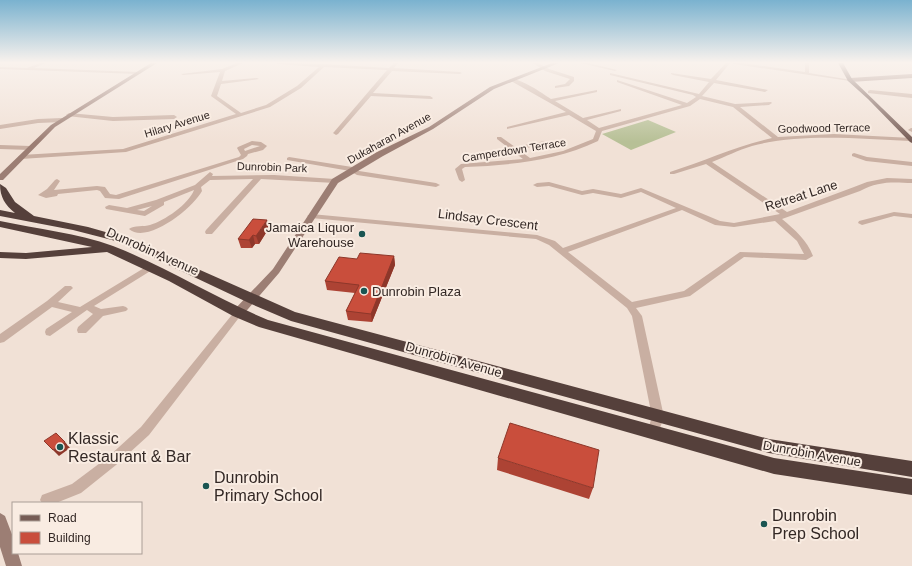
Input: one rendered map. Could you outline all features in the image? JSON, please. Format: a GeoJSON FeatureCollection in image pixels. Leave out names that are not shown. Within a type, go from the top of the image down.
{"type":"FeatureCollection","features":[{"type":"Feature","properties":{"kind":"highway"},"geometry":{"type":"LineString","coordinates":[[0,187],[16,209],[41,221]]}},
{"type":"Feature","properties":{"kind":"highway","name":"Dunrobin Avenue"},"geometry":{"type":"LineString","coordinates":[[0,213],[115,238],[149,251],[230,288],[250,300],[290,316],[655,425],[774,466],[912,487]]}},
{"type":"Feature","properties":{"kind":"highway","name":"Dunrobin Avenue"},"geometry":{"type":"LineString","coordinates":[[0,224],[92,243],[110,249],[173,278],[238,313],[264,324],[308,336],[655,425],[769,446],[912,469]]}},
{"type":"Feature","properties":{"kind":"highway"},"geometry":{"type":"LineString","coordinates":[[0,255],[26,256],[110,249]]}},
{"type":"Feature","properties":{"kind":"main road"},"geometry":{"type":"LineString","coordinates":[[860,89],[911,140]]}},
{"type":"Feature","properties":{"kind":"main road"},"geometry":{"type":"LineString","coordinates":[[867,89],[894,112]]}},
{"type":"Feature","properties":{"kind":"street"},"geometry":{"type":"LineString","coordinates":[[0,178],[30,148],[62,120],[110,89]]}},
{"type":"Feature","properties":{"kind":"street"},"geometry":{"type":"LineString","coordinates":[[217,89],[214,96],[242,115]]}},
{"type":"Feature","properties":{"kind":"street","name":"Hilary Avenue"},"geometry":{"type":"LineString","coordinates":[[21,157],[120,152],[268,106],[296,89]]}},
{"type":"Feature","properties":{"kind":"street"},"geometry":{"type":"LineString","coordinates":[[336,133],[374,89]]}},
{"type":"Feature","properties":{"kind":"street","name":"Dukaharan Avenue"},"geometry":{"type":"LineString","coordinates":[[310,216],[335,182],[352,169],[431,128],[490,89]]}},
{"type":"Feature","properties":{"kind":"street"},"geometry":{"type":"LineString","coordinates":[[532,89],[599,130],[688,105],[699,97],[705,89]]}},
{"type":"Feature","properties":{"kind":"street"},"geometry":{"type":"LineString","coordinates":[[643,89],[688,105]]}},
{"type":"Feature","properties":{"kind":"street"},"geometry":{"type":"LineString","coordinates":[[678,89],[695,94],[699,97],[735,106],[769,103]]}},
{"type":"Feature","properties":{"kind":"street"},"geometry":{"type":"LineString","coordinates":[[760,89],[765,90]]}},
{"type":"Feature","properties":{"kind":"street"},"geometry":{"type":"LineString","coordinates":[[550,101],[596,91]]}},
{"type":"Feature","properties":{"kind":"street"},"geometry":{"type":"LineString","coordinates":[[870,92],[912,96]]}},
{"type":"Feature","properties":{"kind":"street"},"geometry":{"type":"LineString","coordinates":[[370,94],[430,98]]}},
{"type":"Feature","properties":{"kind":"street"},"geometry":{"type":"LineString","coordinates":[[878,99],[912,102]]}},
{"type":"Feature","properties":{"kind":"street"},"geometry":{"type":"LineString","coordinates":[[735,106],[777,139]]}},
{"type":"Feature","properties":{"kind":"street"},"geometry":{"type":"LineString","coordinates":[[581,120],[620,110]]}},
{"type":"Feature","properties":{"kind":"street"},"geometry":{"type":"LineString","coordinates":[[509,128],[569,113]]}},
{"type":"Feature","properties":{"kind":"street"},"geometry":{"type":"LineString","coordinates":[[69,115],[113,119],[174,117]]}},
{"type":"Feature","properties":{"kind":"street"},"geometry":{"type":"LineString","coordinates":[[0,127],[46,120],[62,120]]}},
{"type":"Feature","properties":{"kind":"street","name":"Camperdown Terrace"},"geometry":{"type":"LineString","coordinates":[[462,180],[458,169],[463,165],[504,162],[560,154],[582,148],[596,140],[599,130]]}},
{"type":"Feature","properties":{"kind":"street","name":"Goodwood Terrace"},"geometry":{"type":"LineString","coordinates":[[672,173],[707,162],[749,145],[777,139],[834,136],[911,140]]}},
{"type":"Feature","properties":{"kind":"street"},"geometry":{"type":"LineString","coordinates":[[499,138],[528,159]]}},
{"type":"Feature","properties":{"kind":"street"},"geometry":{"type":"LineString","coordinates":[[514,149],[543,142]]}},
{"type":"Feature","properties":{"kind":"street"},"geometry":{"type":"LineString","coordinates":[[0,147],[30,148]]}},
{"type":"Feature","properties":{"kind":"street"},"geometry":{"type":"LineString","coordinates":[[57,181],[52,192],[100,188],[108,196],[113,197],[241,158],[245,155],[244,153]]}},
{"type":"Feature","properties":{"kind":"street"},"geometry":{"type":"LineString","coordinates":[[854,155],[866,160],[912,164]]}},
{"type":"Feature","properties":{"kind":"street"},"geometry":{"type":"LineString","coordinates":[[288,159],[352,169],[357,173],[436,184]]}},
{"type":"Feature","properties":{"kind":"street"},"geometry":{"type":"LineString","coordinates":[[707,162],[786,215]]}},
{"type":"Feature","properties":{"kind":"street"},"geometry":{"type":"LineString","coordinates":[[109,207],[145,214],[167,199],[197,187],[208,178],[210,172],[206,169]]}},
{"type":"Feature","properties":{"kind":"street"},"geometry":{"type":"LineString","coordinates":[[209,232],[259,177]]}},
{"type":"Feature","properties":{"kind":"street","name":"Dunrobin Park"},"geometry":{"type":"LineString","coordinates":[[208,178],[259,177],[335,182]]}},
{"type":"Feature","properties":{"kind":"street","name":"Retreat Lane"},"geometry":{"type":"LineString","coordinates":[[536,185],[549,184],[582,193],[593,191],[621,196],[641,190],[718,224],[729,225],[776,218],[786,215],[803,207],[857,189],[869,183],[887,180],[912,182]]}},
{"type":"Feature","properties":{"kind":"street"},"geometry":{"type":"LineString","coordinates":[[134,229],[140,230],[152,228],[166,222],[195,197],[198,191],[197,187]]}},
{"type":"Feature","properties":{"kind":"street"},"geometry":{"type":"LineString","coordinates":[[562,250],[682,208]]}},
{"type":"Feature","properties":{"kind":"street"},"geometry":{"type":"LineString","coordinates":[[862,223],[894,214],[912,216]]}},
{"type":"Feature","properties":{"kind":"street"},"geometry":{"type":"LineString","coordinates":[[47,500],[76,489],[112,461],[145,431],[238,313],[276,271],[310,216]]}},
{"type":"Feature","properties":{"kind":"street","name":"Lindsay Crescent"},"geometry":{"type":"LineString","coordinates":[[310,216],[437,227],[537,238],[552,243],[630,306],[637,316],[655,425]]}},
{"type":"Feature","properties":{"kind":"street"},"geometry":{"type":"LineString","coordinates":[[630,306],[687,294],[743,254],[809,256],[801,242],[791,230],[776,218]]}},
{"type":"Feature","properties":{"kind":"street"},"geometry":{"type":"LineString","coordinates":[[50,332],[84,308],[150,268]]}},
{"type":"Feature","properties":{"kind":"street"},"geometry":{"type":"LineString","coordinates":[[0,339],[68,288]]}},
{"type":"Feature","properties":{"kind":"street"},"geometry":{"type":"LineString","coordinates":[[50,303],[84,308],[100,313],[123,309]]}},
{"type":"Feature","properties":{"kind":"street"},"geometry":{"type":"LineString","coordinates":[[82,330],[100,313]]}},
{"type":"Feature","properties":{"kind":"street"},"geometry":{"type":"LineString","coordinates":[[0,522],[14,566]]}},
{"type":"Feature","properties":{"kind":"green space"},"geometry":{"type":"Polygon","coordinates":[[[648,120],[676,132],[631,150],[602,134],[648,120]]]}},
{"type":"Feature","properties":{"kind":"building"},"geometry":{"type":"Polygon","coordinates":[[[253,219],[267,220],[256,236],[253,235],[249,240],[238,239],[253,219]]]}},
{"type":"Feature","properties":{"kind":"building","name":"Dunrobin Plaza"},"geometry":{"type":"Polygon","coordinates":[[[360,253],[394,256],[371,314],[346,311],[359,285],[325,281],[339,257],[357,259],[360,253]]]}},
{"type":"Feature","properties":{"kind":"building"},"geometry":{"type":"Polygon","coordinates":[[[510,423],[599,450],[593,488],[498,458],[510,423]]]}},
{"type":"Feature","properties":{"kind":"building"},"geometry":{"type":"Polygon","coordinates":[[[56,433],[65,442],[53,450],[44,441],[56,433]]]}},
{"type":"Feature","properties":{"kind":"place","name":"Jamaica Liquor Warehouse"},"geometry":{"type":"Point","coordinates":[362,234]}},
{"type":"Feature","properties":{"kind":"place","name":"Dunrobin Plaza"},"geometry":{"type":"Point","coordinates":[364,291]}},
{"type":"Feature","properties":{"kind":"place","name":"Klassic Restaurant & Bar"},"geometry":{"type":"Point","coordinates":[60,447]}},
{"type":"Feature","properties":{"kind":"place","name":"Dunrobin Primary School"},"geometry":{"type":"Point","coordinates":[206,486]}},
{"type":"Feature","properties":{"kind":"place","name":"Dunrobin Prep School"},"geometry":{"type":"Point","coordinates":[764,524]}}]}
